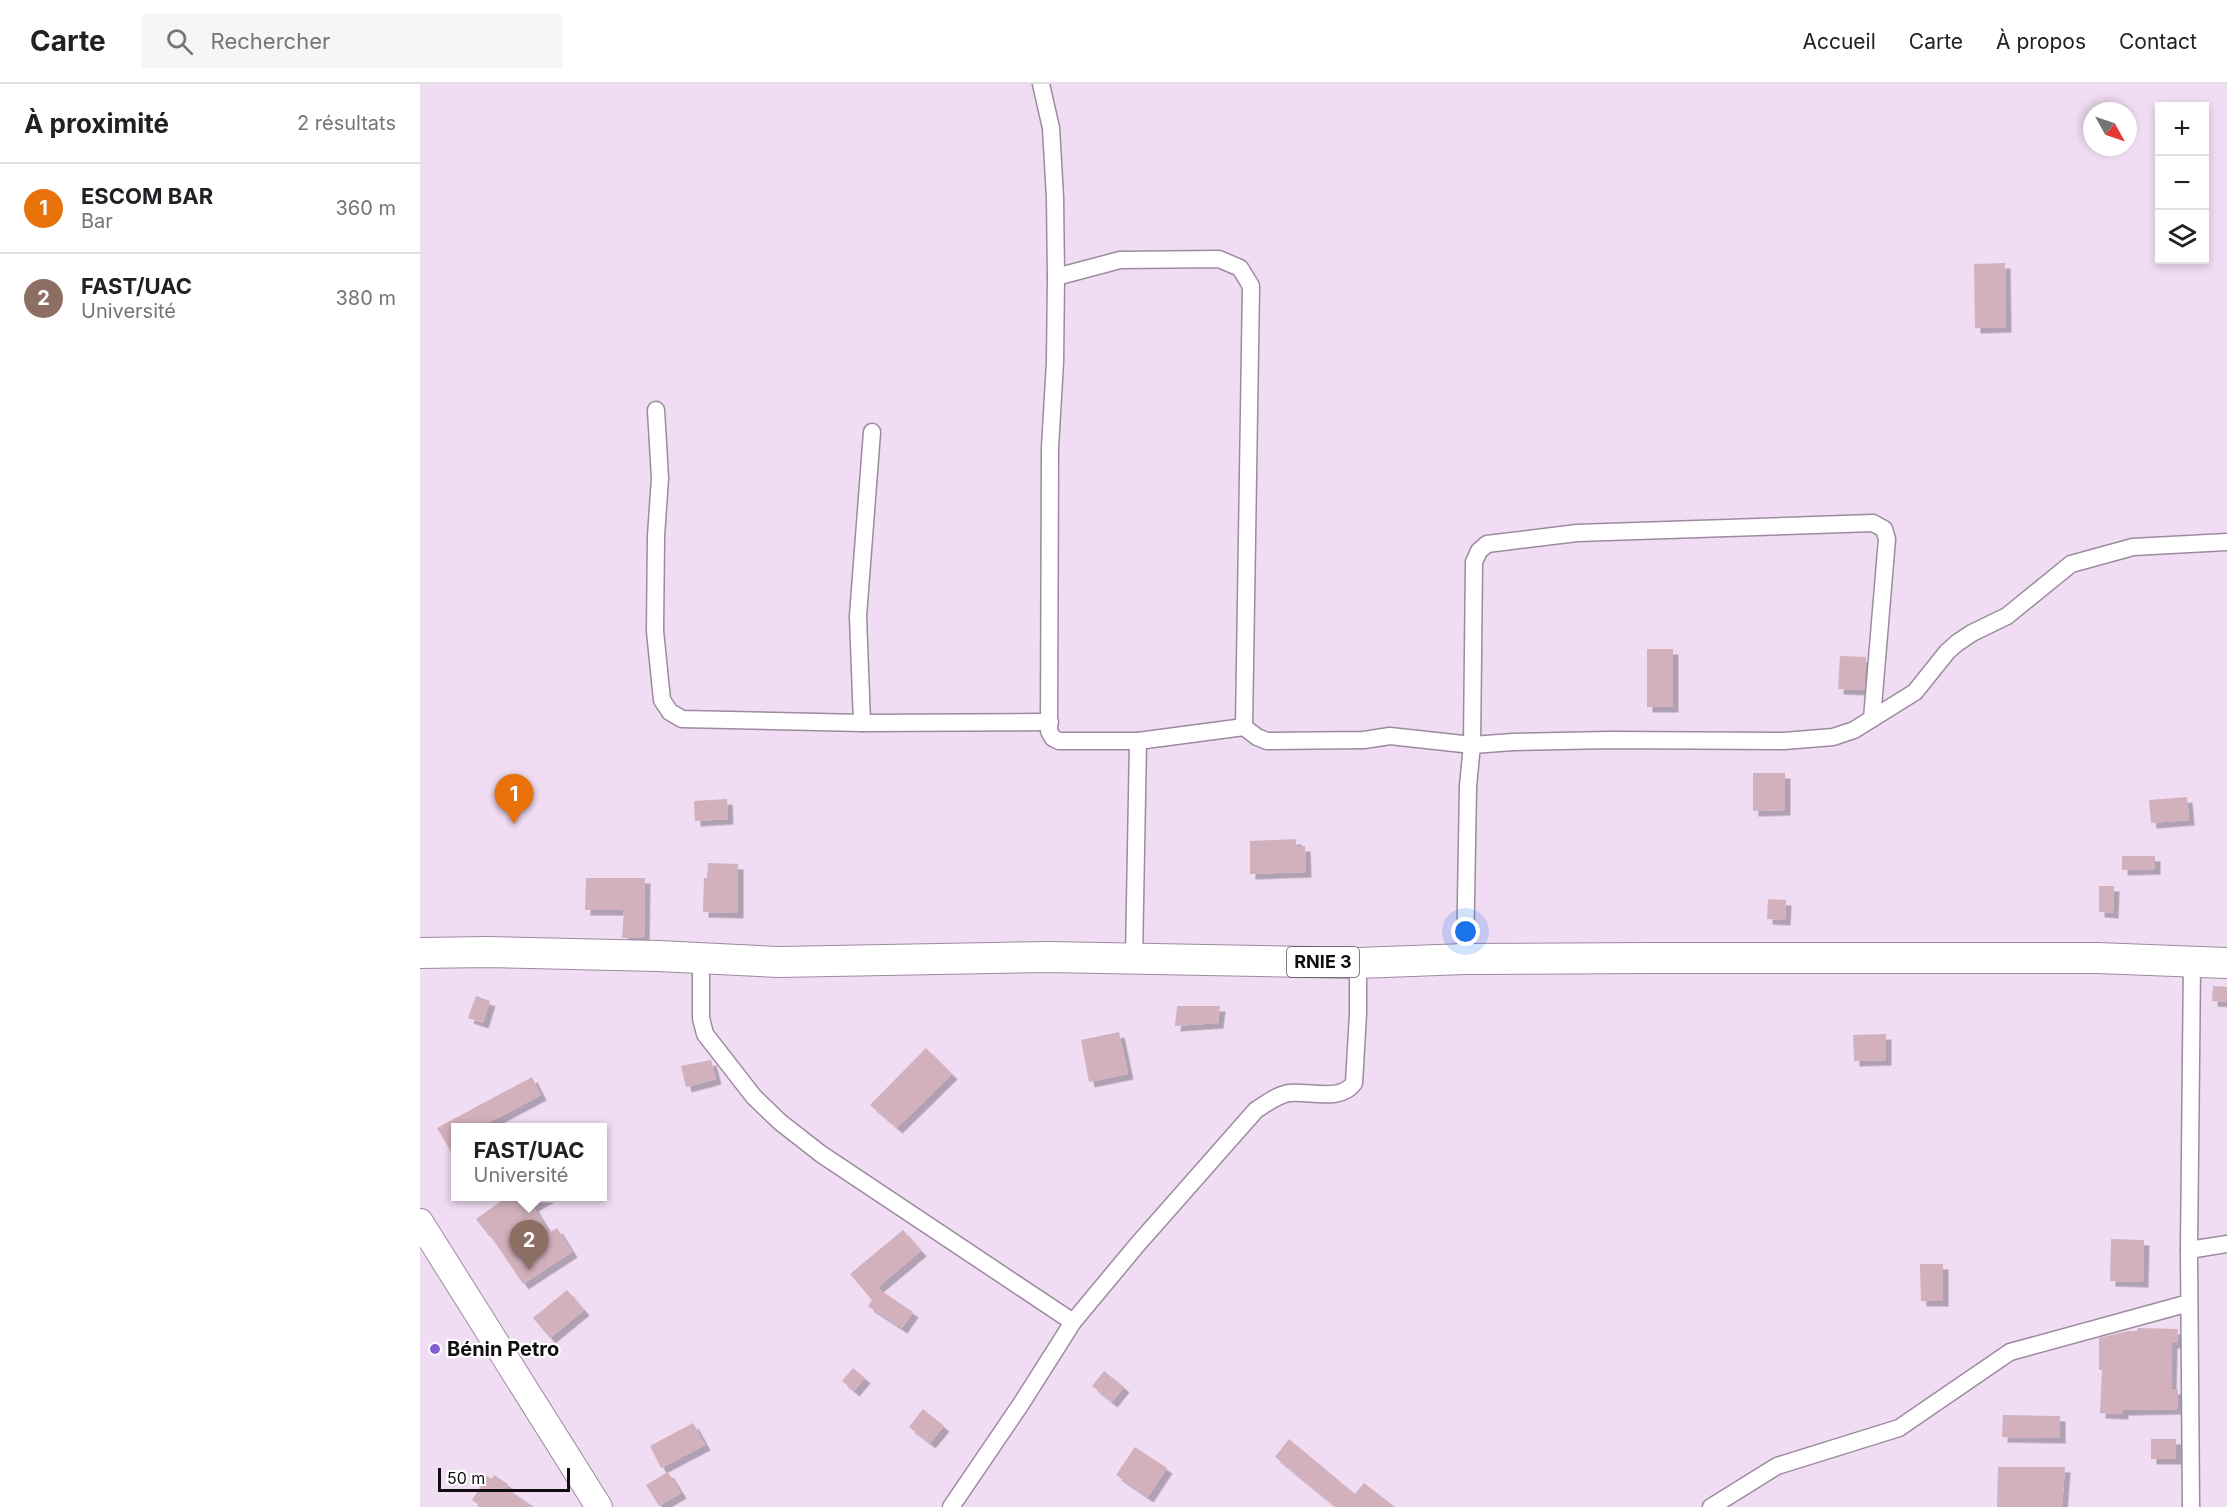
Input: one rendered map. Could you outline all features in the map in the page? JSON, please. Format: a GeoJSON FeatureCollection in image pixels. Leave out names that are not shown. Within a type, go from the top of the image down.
{"type":"FeatureCollection","features":[{"type":"Feature","properties":{"kind":"highway","name":"RNIE 3"},"geometry":{"type":"LineString","coordinates":[[420,952],[658,956],[701,960],[779,962],[1049,957],[1358,963],[1465,959],[2097,958],[2227,963]]}},
{"type":"Feature","properties":{"kind":"main road"},"geometry":{"type":"LineString","coordinates":[[420,1222],[599,1507]]}},
{"type":"Feature","properties":{"kind":"street"},"geometry":{"type":"LineString","coordinates":[[1041,84],[1051,128],[1055,197],[1055,362],[1050,448],[1049,730],[1053,738],[1059,741],[1138,741],[1244,727],[1267,741],[1364,740],[1390,736],[1472,746],[1513,742],[1784,741],[1833,737],[1854,730],[1915,692],[1957,643],[2007,616],[2071,564],[2133,547],[2227,542]]}},
{"type":"Feature","properties":{"kind":"street"},"geometry":{"type":"LineString","coordinates":[[1056,277],[1120,260],[1219,259],[1240,268],[1251,286],[1244,727]]}},
{"type":"Feature","properties":{"kind":"street"},"geometry":{"type":"LineString","coordinates":[[656,410],[660,478],[655,631],[663,700],[670,712],[682,719],[862,723],[1050,722]]}},
{"type":"Feature","properties":{"kind":"street"},"geometry":{"type":"LineString","coordinates":[[862,723],[858,616],[872,432]]}},
{"type":"Feature","properties":{"kind":"street"},"geometry":{"type":"LineString","coordinates":[[1465,959],[1468,786],[1472,746],[1474,562],[1479,551],[1486,544],[1577,533],[1873,523],[1884,529],[1887,539],[1872,719]]}},
{"type":"Feature","properties":{"kind":"street"},"geometry":{"type":"LineString","coordinates":[[1134,958],[1138,741]]}},
{"type":"Feature","properties":{"kind":"street"},"geometry":{"type":"LineString","coordinates":[[701,960],[700,1018],[705,1034],[754,1097],[780,1122],[821,1154],[1073,1322]]}},
{"type":"Feature","properties":{"kind":"street"},"geometry":{"type":"LineString","coordinates":[[951,1507],[1073,1322],[1137,1245],[1256,1110],[1288,1093],[1340,1094],[1348,1090],[1353,1083],[1354,1072],[1358,1014],[1358,963]]}},
{"type":"Feature","properties":{"kind":"street"},"geometry":{"type":"LineString","coordinates":[[2191,1507],[2189,1250],[2192,963]]}},
{"type":"Feature","properties":{"kind":"street"},"geometry":{"type":"LineString","coordinates":[[2189,1250],[2227,1244]]}},
{"type":"Feature","properties":{"kind":"street"},"geometry":{"type":"LineString","coordinates":[[1711,1507],[1778,1466],[1899,1428],[2010,1352],[2189,1303]]}},
{"type":"Feature","properties":{"kind":"building"},"geometry":{"type":"Polygon","coordinates":[[[2005,263],[2006,327],[1975,328],[1974,264],[2005,263]]]}},
{"type":"Feature","properties":{"kind":"building"},"geometry":{"type":"Polygon","coordinates":[[[1647,649],[1673,649],[1673,707],[1647,707],[1647,649]]]}},
{"type":"Feature","properties":{"kind":"building"},"geometry":{"type":"Polygon","coordinates":[[[1840,656],[1866,657],[1864,690],[1838,689],[1840,656]]]}},
{"type":"Feature","properties":{"kind":"building"},"geometry":{"type":"Polygon","coordinates":[[[1753,773],[1785,773],[1785,810],[1753,811],[1753,773]]]}},
{"type":"Feature","properties":{"kind":"building"},"geometry":{"type":"Polygon","coordinates":[[[2187,797],[2189,820],[2151,823],[2149,800],[2187,797]]]}},
{"type":"Feature","properties":{"kind":"building"},"geometry":{"type":"Polygon","coordinates":[[[727,799],[728,819],[695,821],[694,801],[727,799]]]}},
{"type":"Feature","properties":{"kind":"building"},"geometry":{"type":"Polygon","coordinates":[[[1296,839],[1296,846],[1305,846],[1306,872],[1250,874],[1250,841],[1296,839]]]}},
{"type":"Feature","properties":{"kind":"building"},"geometry":{"type":"Polygon","coordinates":[[[2122,856],[2155,856],[2155,869],[2122,870],[2122,856]]]}},
{"type":"Feature","properties":{"kind":"building"},"geometry":{"type":"Polygon","coordinates":[[[708,863],[738,864],[738,913],[703,912],[704,878],[707,878],[708,863]]]}},
{"type":"Feature","properties":{"kind":"building"},"geometry":{"type":"Polygon","coordinates":[[[586,878],[645,878],[644,938],[622,938],[624,910],[585,910],[586,878]]]}},
{"type":"Feature","properties":{"kind":"building"},"geometry":{"type":"Polygon","coordinates":[[[2099,886],[2114,886],[2113,913],[2099,912],[2099,886]]]}},
{"type":"Feature","properties":{"kind":"building"},"geometry":{"type":"Polygon","coordinates":[[[1768,899],[1786,900],[1785,920],[1767,919],[1768,899]]]}},
{"type":"Feature","properties":{"kind":"building"},"geometry":{"type":"Polygon","coordinates":[[[2213,986],[2227,987],[2227,1002],[2212,1001],[2213,986]]]}},
{"type":"Feature","properties":{"kind":"building"},"geometry":{"type":"Polygon","coordinates":[[[476,996],[490,1001],[483,1023],[468,1018],[476,996]]]}},
{"type":"Feature","properties":{"kind":"building"},"geometry":{"type":"Polygon","coordinates":[[[1177,1006],[1220,1006],[1218,1023],[1175,1026],[1177,1006]]]}},
{"type":"Feature","properties":{"kind":"building"},"geometry":{"type":"Polygon","coordinates":[[[1119,1032],[1128,1074],[1089,1082],[1081,1040],[1119,1032]]]}},
{"type":"Feature","properties":{"kind":"building"},"geometry":{"type":"Polygon","coordinates":[[[1886,1034],[1886,1060],[1854,1061],[1853,1035],[1886,1034]]]}},
{"type":"Feature","properties":{"kind":"building"},"geometry":{"type":"Polygon","coordinates":[[[926,1048],[952,1074],[897,1128],[870,1105],[926,1048]]]}},
{"type":"Feature","properties":{"kind":"building"},"geometry":{"type":"Polygon","coordinates":[[[711,1060],[716,1079],[686,1087],[681,1066],[711,1060]]]}},
{"type":"Feature","properties":{"kind":"building"},"geometry":{"type":"Polygon","coordinates":[[[532,1077],[541,1095],[488,1123],[451,1123],[451,1152],[437,1128],[532,1077]]]}},
{"type":"Feature","properties":{"kind":"building"},"geometry":{"type":"Polygon","coordinates":[[[501,1201],[542,1201],[533,1206],[549,1233],[557,1228],[572,1252],[523,1284],[490,1235],[476,1219],[501,1201]]]}},
{"type":"Feature","properties":{"kind":"building"},"geometry":{"type":"Polygon","coordinates":[[[903,1230],[921,1251],[877,1288],[913,1312],[902,1328],[868,1306],[872,1300],[850,1274],[903,1230]]]}},
{"type":"Feature","properties":{"kind":"building"},"geometry":{"type":"Polygon","coordinates":[[[2111,1239],[2144,1240],[2143,1282],[2110,1281],[2111,1239]]]}},
{"type":"Feature","properties":{"kind":"building"},"geometry":{"type":"Polygon","coordinates":[[[1920,1264],[1943,1264],[1943,1301],[1921,1301],[1920,1264]]]}},
{"type":"Feature","properties":{"kind":"building"},"geometry":{"type":"Polygon","coordinates":[[[567,1290],[584,1310],[550,1338],[533,1318],[567,1290]]]}},
{"type":"Feature","properties":{"kind":"building"},"geometry":{"type":"Polygon","coordinates":[[[2138,1328],[2178,1329],[2177,1343],[2172,1343],[2171,1389],[2178,1389],[2178,1409],[2123,1410],[2123,1414],[2100,1413],[2102,1370],[2099,1370],[2099,1338],[2137,1331],[2138,1328]]]}},
{"type":"Feature","properties":{"kind":"building"},"geometry":{"type":"Polygon","coordinates":[[[853,1368],[865,1378],[854,1391],[842,1381],[853,1368]]]}},
{"type":"Feature","properties":{"kind":"building"},"geometry":{"type":"Polygon","coordinates":[[[1104,1371],[1124,1387],[1112,1402],[1092,1386],[1104,1371]]]}},
{"type":"Feature","properties":{"kind":"building"},"geometry":{"type":"Polygon","coordinates":[[[923,1409],[944,1426],[930,1443],[909,1427],[923,1409]]]}},
{"type":"Feature","properties":{"kind":"building"},"geometry":{"type":"Polygon","coordinates":[[[2003,1415],[2060,1416],[2060,1438],[2002,1437],[2003,1415]]]}},
{"type":"Feature","properties":{"kind":"building"},"geometry":{"type":"Polygon","coordinates":[[[693,1423],[705,1445],[661,1468],[650,1446],[693,1423]]]}},
{"type":"Feature","properties":{"kind":"building"},"geometry":{"type":"Polygon","coordinates":[[[1289,1439],[1355,1494],[1364,1483],[1395,1507],[1336,1507],[1275,1457],[1289,1439]]]}},
{"type":"Feature","properties":{"kind":"building"},"geometry":{"type":"Polygon","coordinates":[[[2151,1439],[2176,1439],[2176,1459],[2151,1459],[2151,1439]]]}},
{"type":"Feature","properties":{"kind":"building"},"geometry":{"type":"Polygon","coordinates":[[[1135,1447],[1167,1468],[1148,1497],[1116,1475],[1135,1447]]]}},
{"type":"Feature","properties":{"kind":"building"},"geometry":{"type":"Polygon","coordinates":[[[1998,1467],[2065,1467],[2062,1507],[1997,1507],[1998,1467]]]}},
{"type":"Feature","properties":{"kind":"building"},"geometry":{"type":"Polygon","coordinates":[[[668,1472],[681,1493],[659,1506],[646,1485],[668,1472]]]}},
{"type":"Feature","properties":{"kind":"building"},"geometry":{"type":"Polygon","coordinates":[[[494,1475],[508,1484],[506,1488],[534,1507],[482,1507],[472,1500],[487,1476],[492,1479],[494,1475]]]}},
{"type":"Feature","properties":{"kind":"place","name":"ESCOM BAR"},"geometry":{"type":"Point","coordinates":[514,824]}},
{"type":"Feature","properties":{"kind":"place","name":"FAST/UAC"},"geometry":{"type":"Point","coordinates":[529,1270]}},
{"type":"Feature","properties":{"kind":"place","name":"Bénin Petro"},"geometry":{"type":"Point","coordinates":[435,1349]}}]}
